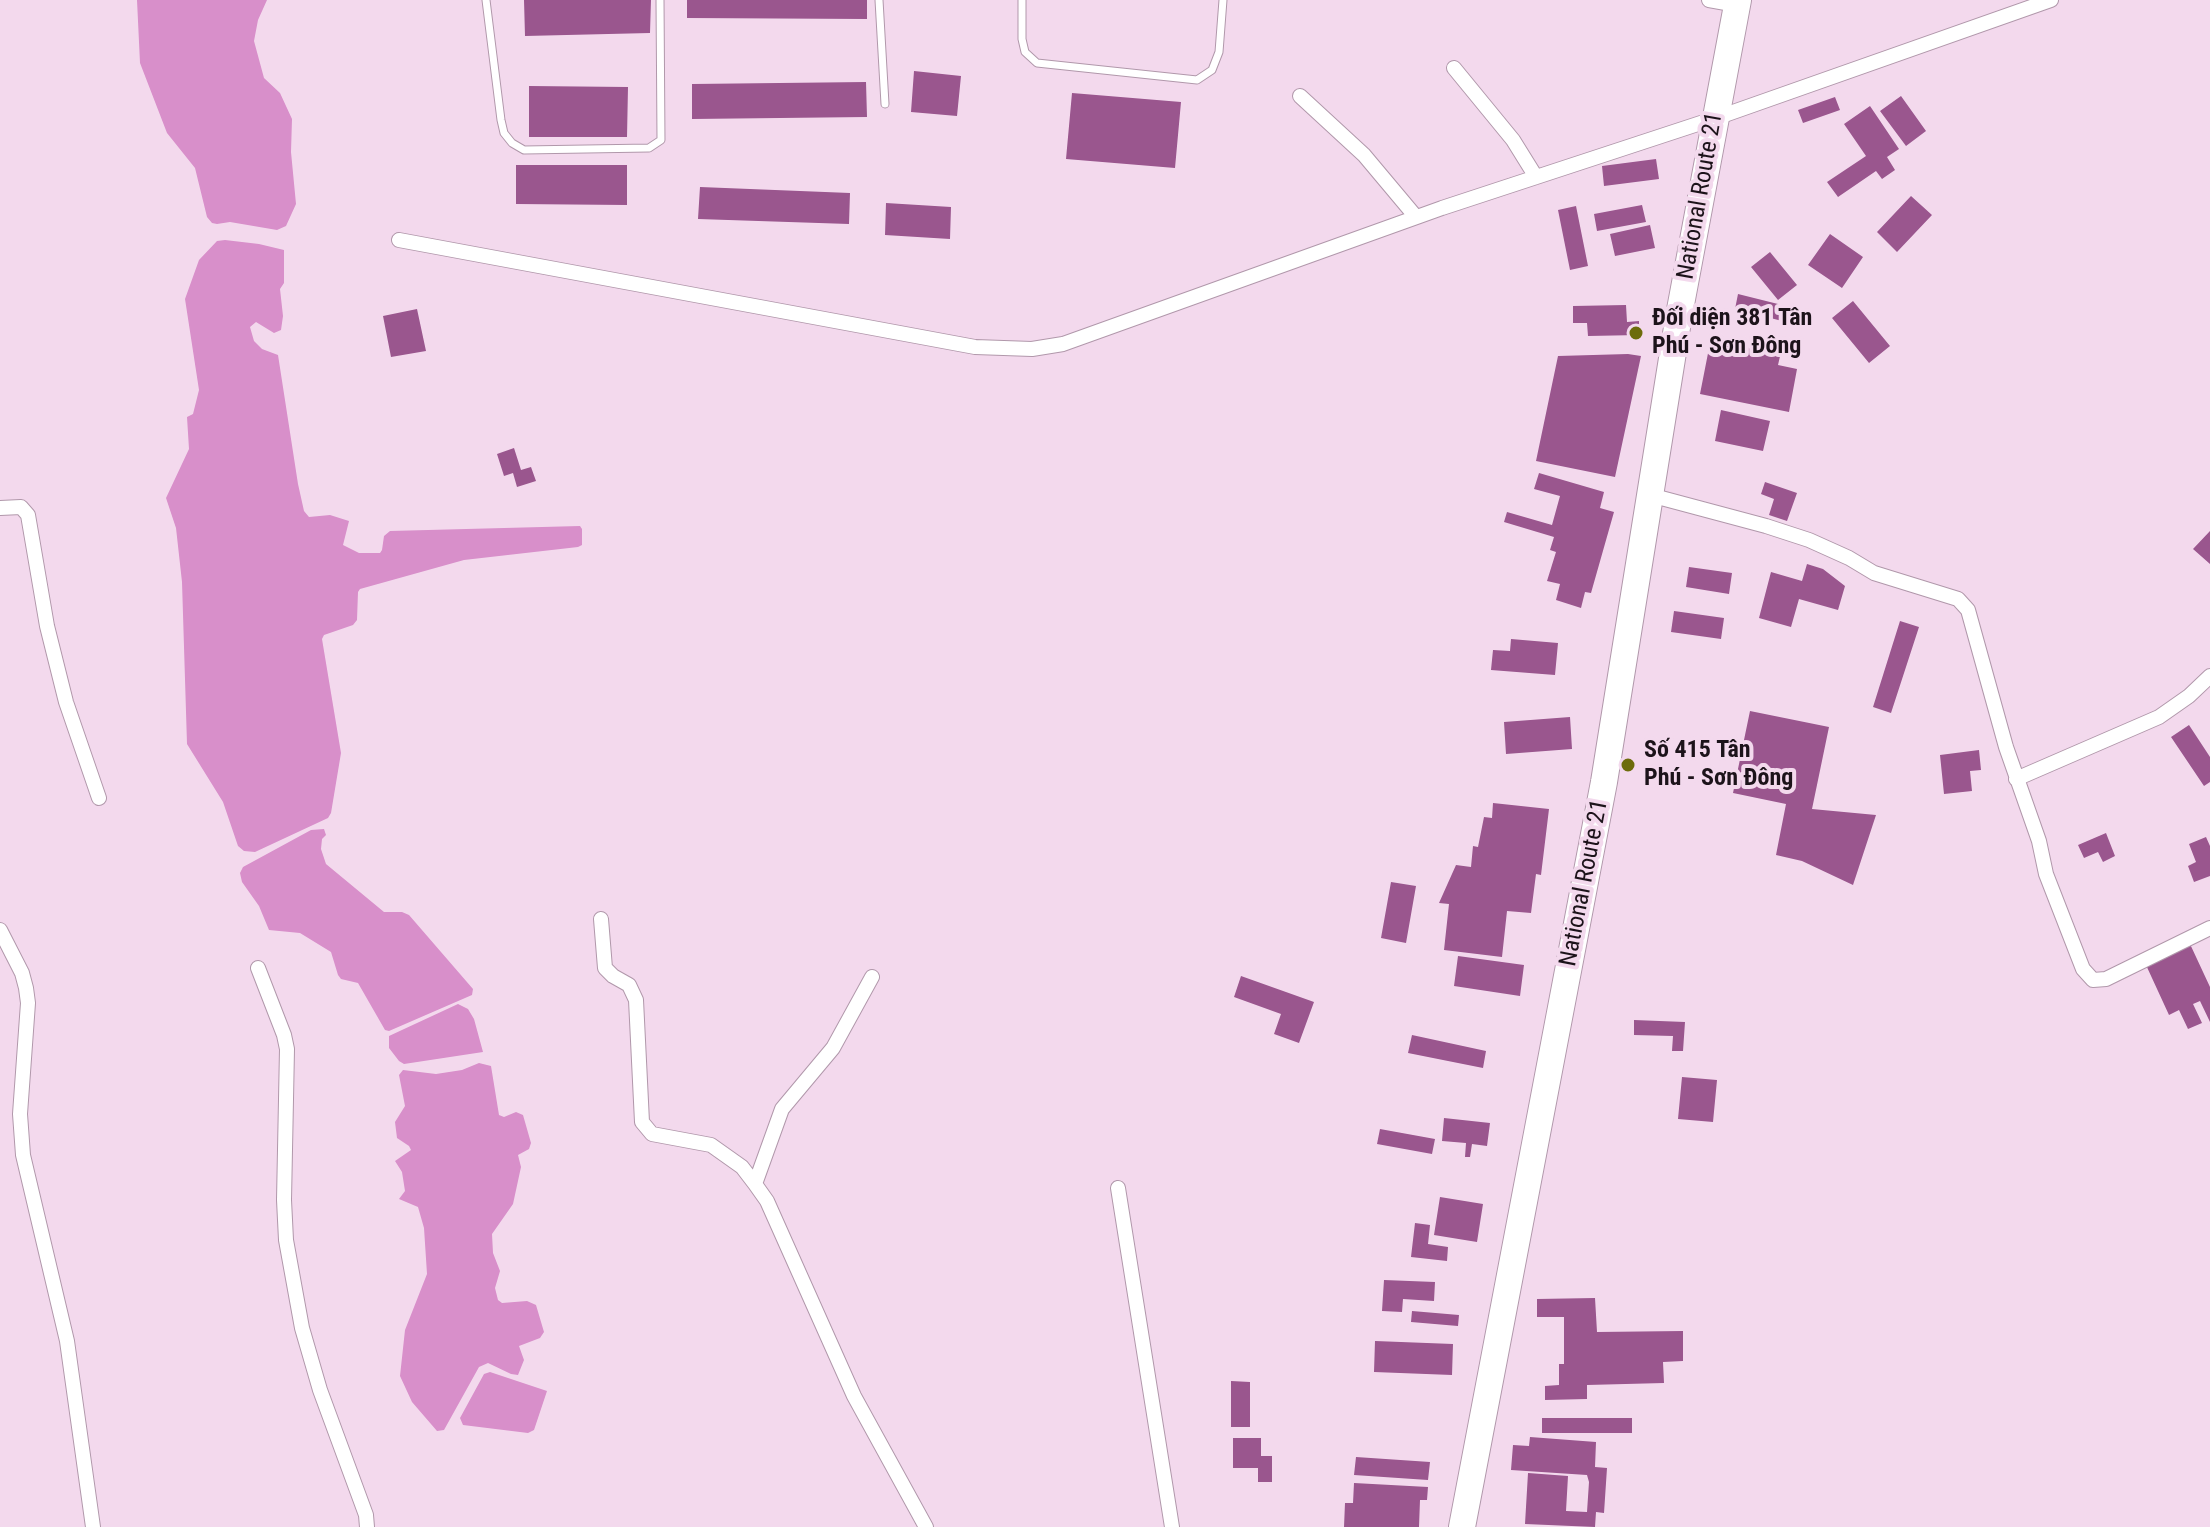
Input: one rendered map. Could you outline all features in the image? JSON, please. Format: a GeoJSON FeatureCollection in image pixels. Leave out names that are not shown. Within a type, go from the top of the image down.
{"type":"FeatureCollection","features":[{"type":"Feature","properties":{"kind":"highway","name":"National Route 21"},"geometry":{"type":"LineString","coordinates":[[1462,1527],[1604,782],[1679,315],[1738,2]]}},
{"type":"Feature","properties":{"kind":"street"},"geometry":{"type":"LineString","coordinates":[[1709,0],[1738,2]]}},
{"type":"Feature","properties":{"kind":"street"},"geometry":{"type":"LineString","coordinates":[[399,240],[975,347],[1006,349],[1063,344],[1416,217],[1716,118],[2051,0]]}},
{"type":"Feature","properties":{"kind":"street"},"geometry":{"type":"LineString","coordinates":[[1454,68],[1513,140],[1536,177]]}},
{"type":"Feature","properties":{"kind":"street"},"geometry":{"type":"LineString","coordinates":[[1300,96],[1364,155],[1416,217]]}},
{"type":"Feature","properties":{"kind":"street"},"geometry":{"type":"LineString","coordinates":[[1650,495],[1780,531],[1849,558],[1874,573],[1958,599],[1968,610],[2016,779],[2039,841],[2059,911],[2083,969],[2093,980],[2106,979],[2210,928]]}},
{"type":"Feature","properties":{"kind":"street"},"geometry":{"type":"LineString","coordinates":[[0,508],[21,507],[28,515],[47,626],[66,702],[99,798]]}},
{"type":"Feature","properties":{"kind":"street"},"geometry":{"type":"LineString","coordinates":[[2016,779],[2159,717],[2189,696],[2210,676]]}},
{"type":"Feature","properties":{"kind":"street"},"geometry":{"type":"LineString","coordinates":[[601,919],[605,968],[629,985],[636,1000],[642,1122],[652,1134],[711,1145],[742,1167],[767,1201],[854,1396],[926,1527]]}},
{"type":"Feature","properties":{"kind":"street"},"geometry":{"type":"LineString","coordinates":[[0,930],[22,973],[26,988],[28,1003],[20,1114],[23,1155],[67,1341],[93,1527]]}},
{"type":"Feature","properties":{"kind":"street"},"geometry":{"type":"LineString","coordinates":[[258,968],[287,1049],[286,1240],[302,1328],[320,1390],[366,1515],[367,1527]]}},
{"type":"Feature","properties":{"kind":"street"},"geometry":{"type":"LineString","coordinates":[[755,1184],[782,1109],[833,1048],[872,977]]}},
{"type":"Feature","properties":{"kind":"street"},"geometry":{"type":"LineString","coordinates":[[1118,1188],[1172,1527]]}},
{"type":"Feature","properties":{"kind":"lane"},"geometry":{"type":"LineString","coordinates":[[486,0],[504,133],[512,143],[524,150],[649,148],[661,140],[660,0]]}},
{"type":"Feature","properties":{"kind":"lane"},"geometry":{"type":"LineString","coordinates":[[879,0],[885,104]]}},
{"type":"Feature","properties":{"kind":"lane"},"geometry":{"type":"LineString","coordinates":[[1022,0],[1025,52],[1037,63],[1197,80],[1212,70],[1219,52],[1223,0]]}},
{"type":"Feature","properties":{"kind":"shaded area"},"geometry":{"type":"Polygon","coordinates":[[[137,0],[267,0],[258,20],[254,41],[264,78],[280,93],[292,119],[291,152],[296,204],[286,226],[277,230],[230,222],[217,224],[207,217],[195,168],[167,133],[140,63],[137,0]]]}},
{"type":"Feature","properties":{"kind":"shaded area"},"geometry":{"type":"Polygon","coordinates":[[[217,241],[284,250],[284,283],[280,289],[281,330],[274,333],[256,322],[250,327],[254,341],[262,349],[278,355],[304,511],[309,517],[330,515],[349,521],[343,545],[359,553],[380,553],[384,536],[390,531],[580,526],[582,529],[582,545],[578,547],[464,560],[360,589],[357,620],[353,625],[324,635],[322,639],[341,753],[331,813],[328,818],[255,852],[244,851],[238,846],[223,802],[187,744],[182,582],[176,528],[166,498],[189,449],[187,417],[193,414],[199,390],[185,299],[199,260],[217,241]]]}},
{"type":"Feature","properties":{"kind":"shaded area"},"geometry":{"type":"Polygon","coordinates":[[[324,829],[326,835],[322,839],[321,849],[326,864],[384,912],[409,915],[473,989],[472,995],[389,1031],[385,1030],[358,983],[341,979],[338,975],[331,952],[300,933],[269,930],[259,906],[242,882],[240,873],[243,867],[311,830],[324,829]]]}},
{"type":"Feature","properties":{"kind":"shaded area"},"geometry":{"type":"Polygon","coordinates":[[[458,1004],[468,1009],[474,1019],[483,1052],[404,1064],[399,1061],[389,1048],[389,1036],[458,1004]]]}},
{"type":"Feature","properties":{"kind":"shaded area"},"geometry":{"type":"Polygon","coordinates":[[[479,1063],[491,1066],[499,1115],[504,1117],[516,1112],[523,1115],[531,1143],[529,1149],[518,1155],[521,1167],[513,1204],[492,1234],[493,1253],[500,1271],[495,1288],[502,1303],[527,1301],[536,1305],[544,1332],[540,1338],[519,1346],[524,1360],[518,1375],[488,1363],[479,1367],[444,1430],[437,1431],[412,1402],[400,1376],[405,1330],[427,1274],[424,1228],[418,1207],[399,1199],[405,1191],[402,1172],[395,1161],[411,1150],[397,1138],[395,1122],[405,1106],[399,1075],[403,1070],[436,1074],[462,1070],[479,1063]]]}},
{"type":"Feature","properties":{"kind":"shaded area"},"geometry":{"type":"Polygon","coordinates":[[[490,1372],[547,1391],[534,1430],[528,1433],[463,1425],[460,1418],[484,1374],[490,1372]]]}},
{"type":"Feature","properties":{"kind":"building"},"geometry":{"type":"Polygon","coordinates":[[[524,0],[651,0],[650,33],[525,36],[524,0]]]}},
{"type":"Feature","properties":{"kind":"building"},"geometry":{"type":"Polygon","coordinates":[[[687,0],[867,0],[867,19],[687,18],[687,0]]]}},
{"type":"Feature","properties":{"kind":"building"},"geometry":{"type":"Polygon","coordinates":[[[914,71],[961,76],[957,116],[911,112],[914,71]]]}},
{"type":"Feature","properties":{"kind":"building"},"geometry":{"type":"Polygon","coordinates":[[[866,82],[867,117],[692,119],[692,84],[866,82]]]}},
{"type":"Feature","properties":{"kind":"building"},"geometry":{"type":"Polygon","coordinates":[[[529,86],[628,87],[627,137],[529,137],[529,86]]]}},
{"type":"Feature","properties":{"kind":"building"},"geometry":{"type":"Polygon","coordinates":[[[1072,93],[1181,102],[1175,168],[1066,159],[1072,93]]]}},
{"type":"Feature","properties":{"kind":"building"},"geometry":{"type":"Polygon","coordinates":[[[1901,96],[1926,131],[1906,146],[1880,111],[1901,96]]]}},
{"type":"Feature","properties":{"kind":"building"},"geometry":{"type":"Polygon","coordinates":[[[1835,97],[1840,110],[1803,123],[1798,110],[1835,97]]]}},
{"type":"Feature","properties":{"kind":"building"},"geometry":{"type":"Polygon","coordinates":[[[1870,106],[1899,149],[1887,157],[1895,170],[1882,179],[1876,171],[1838,197],[1827,182],[1866,156],[1844,124],[1870,106]]]}},
{"type":"Feature","properties":{"kind":"building"},"geometry":{"type":"Polygon","coordinates":[[[1656,159],[1659,179],[1604,186],[1602,166],[1656,159]]]}},
{"type":"Feature","properties":{"kind":"building"},"geometry":{"type":"Polygon","coordinates":[[[516,165],[627,165],[627,205],[516,204],[516,165]]]}},
{"type":"Feature","properties":{"kind":"building"},"geometry":{"type":"Polygon","coordinates":[[[700,187],[850,193],[849,224],[698,219],[700,187]]]}},
{"type":"Feature","properties":{"kind":"building"},"geometry":{"type":"Polygon","coordinates":[[[1911,196],[1932,215],[1897,252],[1877,232],[1911,196]]]}},
{"type":"Feature","properties":{"kind":"building"},"geometry":{"type":"Polygon","coordinates":[[[886,203],[951,207],[950,239],[885,235],[886,203]]]}},
{"type":"Feature","properties":{"kind":"building"},"geometry":{"type":"Polygon","coordinates":[[[1642,205],[1646,222],[1597,231],[1594,214],[1642,205]]]}},
{"type":"Feature","properties":{"kind":"building"},"geometry":{"type":"Polygon","coordinates":[[[1576,206],[1588,266],[1570,270],[1558,210],[1576,206]]]}},
{"type":"Feature","properties":{"kind":"building"},"geometry":{"type":"Polygon","coordinates":[[[1650,225],[1655,248],[1615,256],[1610,234],[1650,225]]]}},
{"type":"Feature","properties":{"kind":"building"},"geometry":{"type":"Polygon","coordinates":[[[1830,234],[1863,257],[1842,288],[1808,265],[1830,234]]]}},
{"type":"Feature","properties":{"kind":"building"},"geometry":{"type":"Polygon","coordinates":[[[1770,252],[1797,285],[1778,300],[1751,267],[1770,252]]]}},
{"type":"Feature","properties":{"kind":"building"},"geometry":{"type":"Polygon","coordinates":[[[1738,294],[1794,308],[1790,323],[1735,309],[1738,294]]]}},
{"type":"Feature","properties":{"kind":"building"},"geometry":{"type":"Polygon","coordinates":[[[1853,301],[1890,346],[1869,363],[1832,318],[1853,301]]]}},
{"type":"Feature","properties":{"kind":"building"},"geometry":{"type":"Polygon","coordinates":[[[1626,305],[1627,322],[1639,321],[1639,335],[1588,336],[1587,323],[1573,323],[1573,306],[1626,305]]]}},
{"type":"Feature","properties":{"kind":"building"},"geometry":{"type":"Polygon","coordinates":[[[417,309],[426,351],[391,357],[383,316],[417,309]]]}},
{"type":"Feature","properties":{"kind":"building"},"geometry":{"type":"Polygon","coordinates":[[[1711,338],[1781,352],[1778,365],[1797,369],[1789,412],[1700,394],[1711,338]]]}},
{"type":"Feature","properties":{"kind":"building"},"geometry":{"type":"Polygon","coordinates":[[[1558,356],[1641,356],[1615,477],[1536,461],[1558,356]]]}},
{"type":"Feature","properties":{"kind":"building"},"geometry":{"type":"Polygon","coordinates":[[[1721,410],[1770,421],[1763,451],[1715,441],[1721,410]]]}},
{"type":"Feature","properties":{"kind":"building"},"geometry":{"type":"Polygon","coordinates":[[[514,448],[521,470],[531,467],[536,481],[517,487],[513,473],[504,476],[497,454],[514,448]]]}},
{"type":"Feature","properties":{"kind":"building"},"geometry":{"type":"Polygon","coordinates":[[[1539,473],[1604,492],[1600,508],[1614,512],[1591,593],[1585,592],[1581,608],[1556,600],[1560,584],[1547,581],[1556,552],[1550,550],[1554,537],[1504,522],[1507,512],[1552,525],[1560,496],[1534,489],[1539,473]]]}},
{"type":"Feature","properties":{"kind":"building"},"geometry":{"type":"Polygon","coordinates":[[[1765,482],[1797,493],[1787,521],[1769,515],[1774,499],[1761,494],[1765,482]]]}},
{"type":"Feature","properties":{"kind":"building"},"geometry":{"type":"Polygon","coordinates":[[[2210,531],[2210,564],[2193,549],[2210,531]]]}},
{"type":"Feature","properties":{"kind":"building"},"geometry":{"type":"Polygon","coordinates":[[[1807,564],[1823,569],[1845,586],[1838,610],[1799,599],[1791,627],[1759,618],[1771,572],[1802,581],[1807,564]]]}},
{"type":"Feature","properties":{"kind":"building"},"geometry":{"type":"Polygon","coordinates":[[[1689,567],[1732,573],[1729,594],[1686,587],[1689,567]]]}},
{"type":"Feature","properties":{"kind":"building"},"geometry":{"type":"Polygon","coordinates":[[[1674,611],[1724,618],[1721,639],[1671,632],[1674,611]]]}},
{"type":"Feature","properties":{"kind":"building"},"geometry":{"type":"Polygon","coordinates":[[[1900,621],[1919,627],[1891,713],[1873,707],[1900,621]]]}},
{"type":"Feature","properties":{"kind":"building"},"geometry":{"type":"Polygon","coordinates":[[[1511,639],[1558,643],[1555,675],[1491,670],[1493,650],[1510,651],[1511,639]]]}},
{"type":"Feature","properties":{"kind":"building"},"geometry":{"type":"Polygon","coordinates":[[[1750,711],[1829,727],[1812,809],[1876,815],[1853,885],[1802,861],[1776,855],[1786,804],[1733,793],[1750,711]]]}},
{"type":"Feature","properties":{"kind":"building"},"geometry":{"type":"Polygon","coordinates":[[[1570,717],[1572,749],[1506,754],[1504,722],[1570,717]]]}},
{"type":"Feature","properties":{"kind":"building"},"geometry":{"type":"Polygon","coordinates":[[[2189,725],[2210,757],[2210,782],[2204,786],[2171,737],[2189,725]]]}},
{"type":"Feature","properties":{"kind":"building"},"geometry":{"type":"Polygon","coordinates":[[[1979,750],[1981,770],[1970,771],[1972,791],[1944,794],[1940,755],[1979,750]]]}},
{"type":"Feature","properties":{"kind":"building"},"geometry":{"type":"Polygon","coordinates":[[[1493,803],[1549,809],[1541,875],[1536,874],[1531,913],[1507,911],[1502,957],[1444,950],[1449,904],[1439,903],[1456,865],[1471,867],[1473,846],[1478,847],[1484,817],[1492,818],[1493,803]]]}},
{"type":"Feature","properties":{"kind":"building"},"geometry":{"type":"Polygon","coordinates":[[[2106,833],[2115,856],[2103,862],[2098,852],[2084,858],[2078,845],[2106,833]]]}},
{"type":"Feature","properties":{"kind":"building"},"geometry":{"type":"Polygon","coordinates":[[[2206,837],[2210,846],[2210,876],[2194,882],[2188,866],[2196,862],[2189,844],[2206,837]]]}},
{"type":"Feature","properties":{"kind":"building"},"geometry":{"type":"Polygon","coordinates":[[[1391,882],[1416,886],[1406,943],[1381,938],[1391,882]]]}},
{"type":"Feature","properties":{"kind":"building"},"geometry":{"type":"Polygon","coordinates":[[[2190,944],[2210,987],[2210,1022],[2200,1001],[2193,1004],[2202,1023],[2188,1029],[2179,1010],[2169,1015],[2146,965],[2190,944]]]}},
{"type":"Feature","properties":{"kind":"building"},"geometry":{"type":"Polygon","coordinates":[[[1458,956],[1524,965],[1520,996],[1454,986],[1458,956]]]}},
{"type":"Feature","properties":{"kind":"building"},"geometry":{"type":"Polygon","coordinates":[[[1241,976],[1314,1002],[1299,1043],[1274,1034],[1281,1014],[1234,997],[1241,976]]]}},
{"type":"Feature","properties":{"kind":"building"},"geometry":{"type":"Polygon","coordinates":[[[1634,1020],[1685,1022],[1683,1051],[1672,1051],[1673,1036],[1634,1035],[1634,1020]]]}},
{"type":"Feature","properties":{"kind":"building"},"geometry":{"type":"Polygon","coordinates":[[[1412,1035],[1486,1051],[1483,1068],[1408,1053],[1412,1035]]]}},
{"type":"Feature","properties":{"kind":"building"},"geometry":{"type":"Polygon","coordinates":[[[1682,1077],[1717,1080],[1713,1122],[1678,1119],[1682,1077]]]}},
{"type":"Feature","properties":{"kind":"building"},"geometry":{"type":"Polygon","coordinates":[[[1444,1118],[1490,1123],[1487,1146],[1472,1144],[1470,1157],[1465,1157],[1466,1143],[1442,1141],[1444,1118]]]}},
{"type":"Feature","properties":{"kind":"building"},"geometry":{"type":"Polygon","coordinates":[[[1380,1129],[1435,1139],[1432,1154],[1377,1144],[1380,1129]]]}},
{"type":"Feature","properties":{"kind":"building"},"geometry":{"type":"Polygon","coordinates":[[[1440,1197],[1483,1204],[1477,1242],[1434,1235],[1440,1197]]]}},
{"type":"Feature","properties":{"kind":"building"},"geometry":{"type":"Polygon","coordinates":[[[1415,1223],[1430,1225],[1428,1244],[1448,1247],[1447,1261],[1411,1257],[1415,1223]]]}},
{"type":"Feature","properties":{"kind":"building"},"geometry":{"type":"Polygon","coordinates":[[[1384,1280],[1435,1282],[1434,1301],[1403,1299],[1402,1312],[1382,1311],[1384,1280]]]}},
{"type":"Feature","properties":{"kind":"building"},"geometry":{"type":"Polygon","coordinates":[[[1595,1298],[1597,1332],[1683,1331],[1683,1361],[1663,1362],[1664,1383],[1587,1385],[1587,1399],[1545,1400],[1545,1386],[1559,1385],[1559,1364],[1564,1364],[1564,1317],[1537,1317],[1537,1299],[1595,1298]]]}},
{"type":"Feature","properties":{"kind":"building"},"geometry":{"type":"Polygon","coordinates":[[[1412,1311],[1459,1315],[1458,1326],[1411,1322],[1412,1311]]]}},
{"type":"Feature","properties":{"kind":"building"},"geometry":{"type":"Polygon","coordinates":[[[1375,1341],[1453,1344],[1452,1375],[1374,1372],[1375,1341]]]}},
{"type":"Feature","properties":{"kind":"building"},"geometry":{"type":"Polygon","coordinates":[[[1231,1381],[1250,1382],[1250,1427],[1231,1427],[1231,1381]]]}},
{"type":"Feature","properties":{"kind":"building"},"geometry":{"type":"Polygon","coordinates":[[[1542,1418],[1632,1418],[1632,1433],[1542,1433],[1542,1418]]]}},
{"type":"Feature","properties":{"kind":"building"},"geometry":{"type":"Polygon","coordinates":[[[1530,1437],[1596,1442],[1595,1467],[1607,1468],[1604,1513],[1596,1512],[1595,1527],[1525,1524],[1528,1473],[1568,1476],[1566,1511],[1587,1512],[1589,1482],[1587,1475],[1511,1470],[1513,1445],[1529,1446],[1530,1437]]]}},
{"type":"Feature","properties":{"kind":"building"},"geometry":{"type":"Polygon","coordinates":[[[1233,1438],[1261,1438],[1261,1456],[1272,1456],[1272,1482],[1258,1482],[1258,1468],[1233,1468],[1233,1438]]]}},
{"type":"Feature","properties":{"kind":"building"},"geometry":{"type":"Polygon","coordinates":[[[1356,1457],[1430,1462],[1428,1480],[1354,1475],[1356,1457]]]}},
{"type":"Feature","properties":{"kind":"building"},"geometry":{"type":"Polygon","coordinates":[[[1354,1483],[1428,1487],[1427,1500],[1420,1500],[1419,1527],[1344,1527],[1345,1503],[1353,1503],[1354,1483]]]}},
{"type":"Feature","properties":{"kind":"place","name":"Đối diện 381 Tân Phú - Sơn Đông"},"geometry":{"type":"Point","coordinates":[1636,333]}},
{"type":"Feature","properties":{"kind":"place","name":"Số 415 Tân Phú - Sơn Đông"},"geometry":{"type":"Point","coordinates":[1628,765]}}]}
